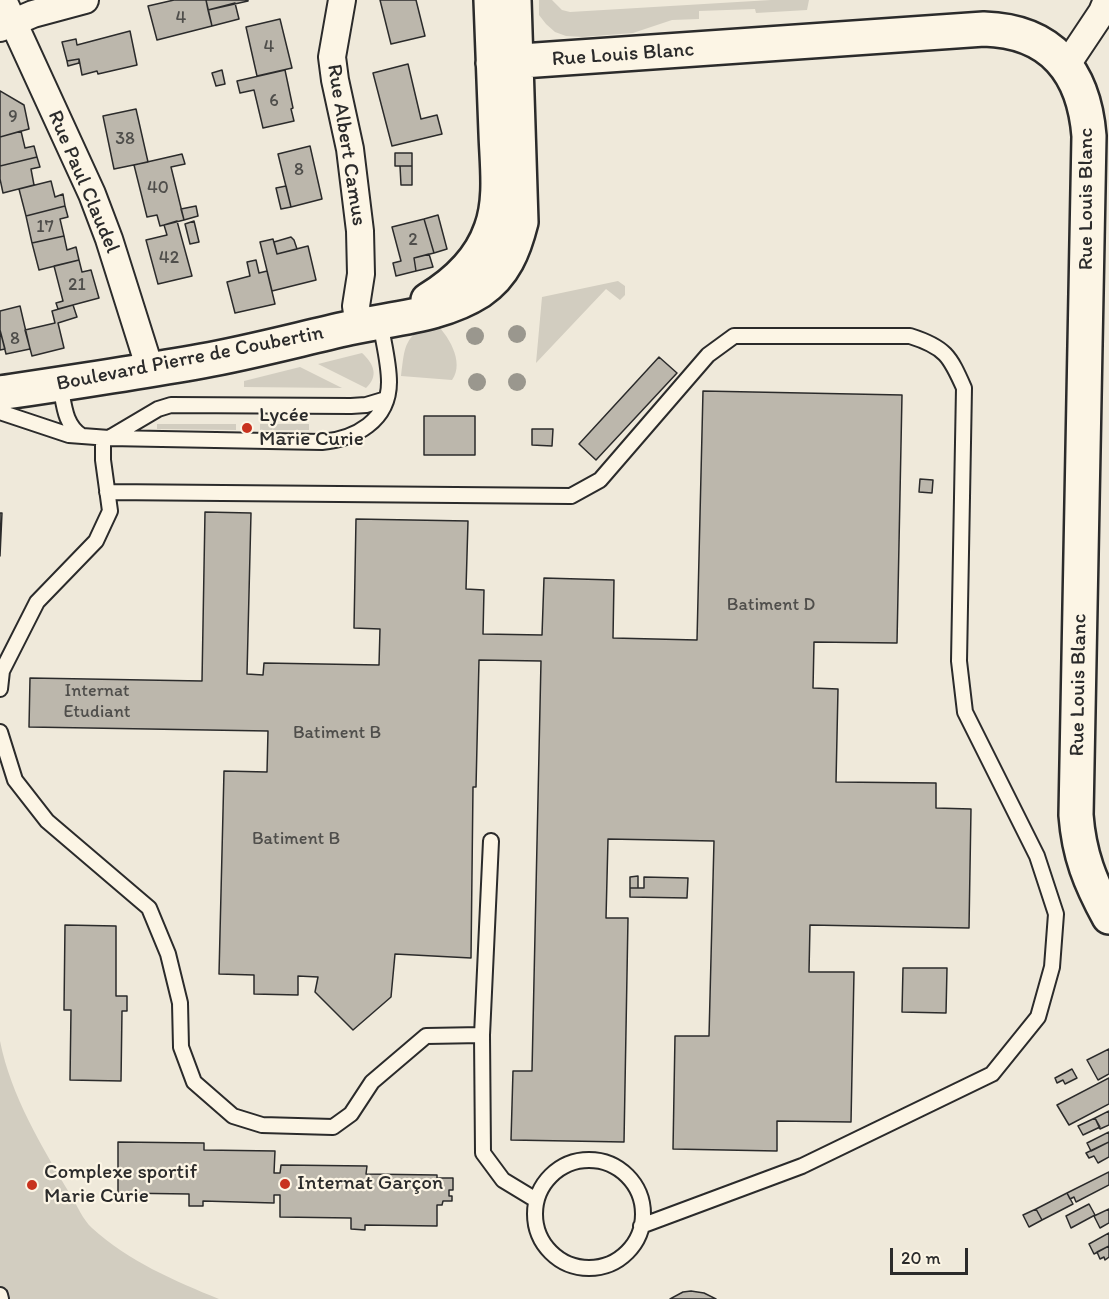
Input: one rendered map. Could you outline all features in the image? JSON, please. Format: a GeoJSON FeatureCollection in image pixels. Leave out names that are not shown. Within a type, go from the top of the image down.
{"type":"FeatureCollection","features":[{"type":"Feature","properties":{"kind":"street","name":"Rue Paul Claudel"},"geometry":{"type":"LineString","coordinates":[[3,0],[7,26],[92,194],[109,239],[150,369]]}},
{"type":"Feature","properties":{"kind":"street"},"geometry":{"type":"LineString","coordinates":[[7,26],[33,14],[85,0]]}},
{"type":"Feature","properties":{"kind":"street","name":"Rue Albert Camus"},"geometry":{"type":"LineString","coordinates":[[342,0],[332,57],[350,149],[360,231],[361,274],[356,306],[370,324]]}},
{"type":"Feature","properties":{"kind":"street","name":"Boulevard Pierre de Coubertin"},"geometry":{"type":"LineString","coordinates":[[491,0],[505,63]]}},
{"type":"Feature","properties":{"kind":"street","name":"Boulevard Pierre de Coubertin"},"geometry":{"type":"LineString","coordinates":[[0,393],[226,356],[370,324],[427,301],[451,286],[470,267],[491,230],[496,202],[505,63],[514,0]]}},
{"type":"Feature","properties":{"kind":"street"},"geometry":{"type":"LineString","coordinates":[[1065,66],[1102,12],[1107,0]]}},
{"type":"Feature","properties":{"kind":"street","name":"Rue Louis Blanc"},"geometry":{"type":"LineString","coordinates":[[505,63],[1001,29],[1029,36],[1044,46],[1065,66],[1084,99],[1089,136],[1076,815],[1080,849],[1085,867],[1109,917]]}},
{"type":"Feature","properties":{"kind":"lane"},"geometry":{"type":"LineString","coordinates":[[0,412],[58,432],[84,437],[335,441],[345,439],[366,428],[380,412],[387,399],[389,382],[370,324]]}},
{"type":"Feature","properties":{"kind":"lane"},"geometry":{"type":"LineString","coordinates":[[107,492],[571,496],[600,480],[708,355],[734,336],[910,336],[930,342],[951,359],[964,388],[959,661],[965,712],[1037,856],[1056,914],[1052,967],[1038,1017],[992,1074],[802,1166],[641,1226]]}},
{"type":"Feature","properties":{"kind":"lane"},"geometry":{"type":"LineString","coordinates":[[60,384],[68,422],[74,431],[84,437]]}},
{"type":"Feature","properties":{"kind":"lane"},"geometry":{"type":"LineString","coordinates":[[106,438],[158,409],[171,405],[351,406],[366,405],[387,399]]}},
{"type":"Feature","properties":{"kind":"lane"},"geometry":{"type":"LineString","coordinates":[[0,689],[2,671],[37,602],[96,541],[110,511],[107,492],[106,438]]}},
{"type":"Feature","properties":{"kind":"lane"},"geometry":{"type":"LineString","coordinates":[[0,732],[15,780],[47,821],[148,908],[168,954],[180,1004],[181,1047],[194,1082],[233,1116],[262,1125],[333,1127],[351,1114],[372,1082],[426,1036],[482,1035]]}},
{"type":"Feature","properties":{"kind":"lane"},"geometry":{"type":"LineString","coordinates":[[491,841],[482,1035],[483,1153],[503,1180],[536,1200]]}},
{"type":"Feature","properties":{"kind":"lane"},"geometry":{"type":"LineString","coordinates":[[592,1160],[611,1164],[626,1174],[637,1190],[643,1207],[641,1226],[635,1242],[623,1255],[609,1264],[592,1268],[575,1266],[560,1260],[547,1248],[538,1233],[535,1217],[536,1200],[544,1183],[557,1169],[574,1161],[592,1160]]}},
{"type":"Feature","properties":{"kind":"shaded area"},"geometry":{"type":"Polygon","coordinates":[[[539,0],[552,0],[562,10],[570,12],[771,0],[809,0],[807,10],[756,13],[755,9],[699,11],[699,19],[672,20],[633,33],[582,37],[566,36],[555,32],[539,15],[539,0]]]}},
{"type":"Feature","properties":{"kind":"shaded area"},"geometry":{"type":"Polygon","coordinates":[[[618,281],[625,286],[625,295],[620,300],[606,289],[536,363],[542,297],[618,281]]]}},
{"type":"Feature","properties":{"kind":"shaded area"},"geometry":{"type":"Polygon","coordinates":[[[433,321],[444,333],[456,357],[456,373],[452,380],[401,376],[405,349],[411,337],[433,321]]]}},
{"type":"Feature","properties":{"kind":"shaded area"},"geometry":{"type":"Polygon","coordinates":[[[362,353],[370,361],[374,375],[366,388],[318,364],[362,353]]]}},
{"type":"Feature","properties":{"kind":"shaded area"},"geometry":{"type":"Polygon","coordinates":[[[300,367],[342,388],[244,387],[244,381],[300,367]]]}},
{"type":"Feature","properties":{"kind":"shaded area"},"geometry":{"type":"Polygon","coordinates":[[[157,424],[236,424],[236,430],[157,429],[157,424]]]}},
{"type":"Feature","properties":{"kind":"shaded area"},"geometry":{"type":"Polygon","coordinates":[[[260,424],[309,424],[309,430],[260,430],[260,424]]]}},
{"type":"Feature","properties":{"kind":"shaded area","name":"Complexe sportif Marie Curie"},"geometry":{"type":"Polygon","coordinates":[[[0,1041],[12,1082],[29,1120],[89,1225],[106,1240],[136,1260],[219,1299],[0,1299],[0,1041]]]}},
{"type":"Feature","properties":{"kind":"building"},"geometry":{"type":"Polygon","coordinates":[[[174,0],[206,0],[212,26],[157,40],[148,6],[174,0]]]}},
{"type":"Feature","properties":{"kind":"building"},"geometry":{"type":"Polygon","coordinates":[[[206,0],[248,0],[248,1],[208,10],[206,0]]]}},
{"type":"Feature","properties":{"kind":"building"},"geometry":{"type":"Polygon","coordinates":[[[380,0],[416,0],[425,36],[391,44],[380,0]]]}},
{"type":"Feature","properties":{"kind":"building"},"geometry":{"type":"Polygon","coordinates":[[[235,3],[239,19],[212,26],[208,10],[235,3]]]}},
{"type":"Feature","properties":{"kind":"building"},"geometry":{"type":"Polygon","coordinates":[[[280,19],[292,68],[257,76],[246,27],[280,19]]]}},
{"type":"Feature","properties":{"kind":"building"},"geometry":{"type":"Polygon","coordinates":[[[130,31],[137,65],[98,74],[97,71],[82,75],[79,59],[67,61],[62,42],[76,39],[77,45],[130,31]]]}},
{"type":"Feature","properties":{"kind":"building"},"geometry":{"type":"Polygon","coordinates":[[[79,59],[79,63],[68,66],[67,61],[79,59]]]}},
{"type":"Feature","properties":{"kind":"building"},"geometry":{"type":"Polygon","coordinates":[[[408,64],[421,119],[437,115],[442,134],[392,146],[373,73],[408,64]]]}},
{"type":"Feature","properties":{"kind":"building"},"geometry":{"type":"Polygon","coordinates":[[[222,70],[225,84],[216,86],[212,73],[222,70]]]}},
{"type":"Feature","properties":{"kind":"building"},"geometry":{"type":"Polygon","coordinates":[[[285,70],[294,121],[263,128],[254,90],[240,93],[237,81],[285,70]]]}},
{"type":"Feature","properties":{"kind":"building"},"geometry":{"type":"Polygon","coordinates":[[[0,91],[24,105],[29,129],[0,137],[0,91]]]}},
{"type":"Feature","properties":{"kind":"building"},"geometry":{"type":"Polygon","coordinates":[[[136,109],[148,162],[114,169],[103,116],[136,109]]]}},
{"type":"Feature","properties":{"kind":"building"},"geometry":{"type":"Polygon","coordinates":[[[21,131],[25,148],[34,146],[37,157],[0,166],[0,137],[21,131]]]}},
{"type":"Feature","properties":{"kind":"building"},"geometry":{"type":"Polygon","coordinates":[[[310,146],[322,199],[291,207],[278,154],[310,146]]]}},
{"type":"Feature","properties":{"kind":"building"},"geometry":{"type":"Polygon","coordinates":[[[395,153],[412,153],[412,166],[395,166],[395,153]]]}},
{"type":"Feature","properties":{"kind":"building"},"geometry":{"type":"Polygon","coordinates":[[[182,154],[185,164],[171,167],[184,220],[160,226],[157,215],[147,217],[134,165],[182,154]]]}},
{"type":"Feature","properties":{"kind":"building"},"geometry":{"type":"Polygon","coordinates":[[[37,157],[40,167],[31,169],[34,185],[3,193],[0,166],[37,157]]]}},
{"type":"Feature","properties":{"kind":"building"},"geometry":{"type":"Polygon","coordinates":[[[400,166],[412,166],[412,185],[401,185],[400,166]]]}},
{"type":"Feature","properties":{"kind":"building"},"geometry":{"type":"Polygon","coordinates":[[[51,181],[55,197],[63,194],[65,206],[26,216],[19,189],[51,181]]]}},
{"type":"Feature","properties":{"kind":"building"},"geometry":{"type":"Polygon","coordinates":[[[286,186],[291,207],[281,209],[276,188],[286,186]]]}},
{"type":"Feature","properties":{"kind":"building"},"geometry":{"type":"Polygon","coordinates":[[[65,206],[68,217],[60,219],[64,236],[32,243],[26,216],[65,206]]]}},
{"type":"Feature","properties":{"kind":"building"},"geometry":{"type":"Polygon","coordinates":[[[196,206],[198,216],[184,220],[181,209],[196,206]]]}},
{"type":"Feature","properties":{"kind":"building"},"geometry":{"type":"Polygon","coordinates":[[[438,215],[447,249],[434,253],[424,219],[438,215]]]}},
{"type":"Feature","properties":{"kind":"building"},"geometry":{"type":"Polygon","coordinates":[[[424,219],[434,253],[414,258],[416,271],[396,276],[393,263],[401,261],[392,227],[424,219]]]}},
{"type":"Feature","properties":{"kind":"building"},"geometry":{"type":"Polygon","coordinates":[[[177,221],[192,276],[158,284],[146,240],[167,235],[164,225],[177,221]]]}},
{"type":"Feature","properties":{"kind":"building"},"geometry":{"type":"Polygon","coordinates":[[[194,221],[199,242],[190,244],[185,224],[194,221]]]}},
{"type":"Feature","properties":{"kind":"building"},"geometry":{"type":"Polygon","coordinates":[[[64,236],[67,250],[76,247],[79,260],[39,270],[32,243],[64,236]]]}},
{"type":"Feature","properties":{"kind":"building"},"geometry":{"type":"Polygon","coordinates":[[[291,237],[297,249],[277,254],[274,242],[291,237]]]}},
{"type":"Feature","properties":{"kind":"building"},"geometry":{"type":"Polygon","coordinates":[[[273,239],[277,254],[308,246],[316,280],[272,291],[260,242],[273,239]]]}},
{"type":"Feature","properties":{"kind":"building"},"geometry":{"type":"Polygon","coordinates":[[[429,254],[433,267],[416,271],[414,258],[429,254]]]}},
{"type":"Feature","properties":{"kind":"building"},"geometry":{"type":"Polygon","coordinates":[[[79,260],[82,272],[91,270],[99,298],[58,309],[56,303],[63,301],[54,266],[79,260]]]}},
{"type":"Feature","properties":{"kind":"building"},"geometry":{"type":"Polygon","coordinates":[[[256,260],[259,273],[267,271],[275,304],[235,313],[227,282],[250,276],[247,262],[256,260]]]}},
{"type":"Feature","properties":{"kind":"building"},"geometry":{"type":"Polygon","coordinates":[[[73,305],[77,317],[58,323],[64,348],[32,356],[25,330],[55,323],[52,311],[73,305]]]}},
{"type":"Feature","properties":{"kind":"building"},"geometry":{"type":"Polygon","coordinates":[[[20,306],[30,349],[6,354],[0,330],[0,311],[20,306]]]}},
{"type":"Feature","properties":{"kind":"building"},"geometry":{"type":"Polygon","coordinates":[[[0,330],[5,349],[0,350],[0,330]]]}},
{"type":"Feature","properties":{"kind":"building"},"geometry":{"type":"Polygon","coordinates":[[[659,357],[677,373],[596,460],[579,444],[659,357]]]}},
{"type":"Feature","properties":{"kind":"building"},"geometry":{"type":"Polygon","coordinates":[[[703,391],[902,395],[897,643],[814,642],[813,688],[838,689],[836,782],[936,783],[936,808],[971,809],[969,928],[810,925],[809,972],[854,972],[851,1122],[777,1121],[777,1151],[673,1149],[675,1036],[709,1036],[714,841],[608,839],[606,918],[628,918],[624,1142],[511,1140],[513,1071],[532,1071],[541,661],[479,660],[476,787],[473,787],[471,958],[395,954],[391,997],[353,1030],[315,992],[318,977],[298,976],[298,995],[254,994],[254,975],[219,974],[224,771],[267,772],[268,731],[29,727],[30,678],[202,681],[205,512],[251,513],[247,674],[263,675],[264,663],[379,665],[380,629],[354,628],[356,519],[468,521],[466,589],[484,590],[483,634],[542,635],[544,578],[614,580],[613,638],[697,640],[703,391]]]}},
{"type":"Feature","properties":{"kind":"building"},"geometry":{"type":"Polygon","coordinates":[[[424,416],[475,416],[475,455],[424,455],[424,416]]]}},
{"type":"Feature","properties":{"kind":"building"},"geometry":{"type":"Polygon","coordinates":[[[532,429],[553,429],[552,446],[532,445],[532,429]]]}},
{"type":"Feature","properties":{"kind":"building"},"geometry":{"type":"Polygon","coordinates":[[[920,479],[933,480],[932,493],[919,492],[920,479]]]}},
{"type":"Feature","properties":{"kind":"building"},"geometry":{"type":"Polygon","coordinates":[[[0,513],[2,513],[0,556],[0,513]]]}},
{"type":"Feature","properties":{"kind":"building"},"geometry":{"type":"Polygon","coordinates":[[[638,876],[638,888],[630,888],[630,877],[638,876]]]}},
{"type":"Feature","properties":{"kind":"building"},"geometry":{"type":"Polygon","coordinates":[[[644,877],[688,878],[687,898],[630,897],[630,888],[644,888],[644,877]]]}},
{"type":"Feature","properties":{"kind":"building"},"geometry":{"type":"Polygon","coordinates":[[[65,925],[116,926],[116,996],[127,996],[127,1011],[122,1011],[121,1081],[70,1080],[71,1010],[64,1010],[65,925]]]}},
{"type":"Feature","properties":{"kind":"building"},"geometry":{"type":"Polygon","coordinates":[[[903,968],[947,968],[946,1013],[902,1012],[903,968]]]}},
{"type":"Feature","properties":{"kind":"building"},"geometry":{"type":"Polygon","coordinates":[[[1109,1049],[1109,1074],[1098,1080],[1087,1060],[1109,1049]]]}},
{"type":"Feature","properties":{"kind":"building"},"geometry":{"type":"Polygon","coordinates":[[[1072,1069],[1077,1078],[1065,1084],[1063,1080],[1057,1083],[1055,1078],[1072,1069]]]}},
{"type":"Feature","properties":{"kind":"building"},"geometry":{"type":"Polygon","coordinates":[[[1109,1078],[1109,1104],[1069,1125],[1057,1105],[1109,1078]]]}},
{"type":"Feature","properties":{"kind":"building"},"geometry":{"type":"Polygon","coordinates":[[[1109,1111],[1109,1125],[1100,1129],[1095,1118],[1109,1111]]]}},
{"type":"Feature","properties":{"kind":"building"},"geometry":{"type":"Polygon","coordinates":[[[1095,1118],[1100,1127],[1083,1135],[1078,1126],[1095,1118]]]}},
{"type":"Feature","properties":{"kind":"building"},"geometry":{"type":"Polygon","coordinates":[[[1109,1132],[1109,1142],[1091,1151],[1087,1143],[1109,1132]]]}},
{"type":"Feature","properties":{"kind":"building","name":"Internat Garçon"},"geometry":{"type":"Polygon","coordinates":[[[118,1142],[204,1143],[204,1150],[275,1151],[274,1173],[280,1173],[281,1165],[367,1166],[366,1174],[437,1175],[437,1178],[453,1178],[453,1190],[449,1190],[452,1201],[443,1201],[442,1205],[437,1205],[437,1226],[365,1225],[365,1230],[351,1229],[351,1218],[280,1217],[280,1195],[274,1195],[274,1203],[203,1201],[203,1206],[189,1206],[189,1194],[118,1193],[118,1142]]]}},
{"type":"Feature","properties":{"kind":"building"},"geometry":{"type":"Polygon","coordinates":[[[1109,1142],[1109,1157],[1098,1163],[1094,1156],[1089,1158],[1086,1153],[1109,1142]]]}},
{"type":"Feature","properties":{"kind":"building"},"geometry":{"type":"Polygon","coordinates":[[[1109,1172],[1109,1185],[1076,1202],[1074,1197],[1070,1199],[1067,1193],[1109,1172]]]}},
{"type":"Feature","properties":{"kind":"building"},"geometry":{"type":"Polygon","coordinates":[[[1067,1193],[1073,1204],[1042,1220],[1036,1209],[1067,1193]]]}},
{"type":"Feature","properties":{"kind":"building"},"geometry":{"type":"Polygon","coordinates":[[[1089,1204],[1095,1215],[1071,1228],[1066,1216],[1089,1204]]]}},
{"type":"Feature","properties":{"kind":"building"},"geometry":{"type":"Polygon","coordinates":[[[1036,1209],[1042,1220],[1029,1227],[1023,1215],[1036,1209]]]}},
{"type":"Feature","properties":{"kind":"building"},"geometry":{"type":"Polygon","coordinates":[[[1109,1209],[1109,1223],[1100,1228],[1094,1216],[1109,1209]]]}},
{"type":"Feature","properties":{"kind":"building"},"geometry":{"type":"Polygon","coordinates":[[[1109,1233],[1109,1246],[1094,1254],[1089,1244],[1109,1233]]]}},
{"type":"Feature","properties":{"kind":"building"},"geometry":{"type":"Polygon","coordinates":[[[1109,1246],[1109,1257],[1105,1260],[1104,1257],[1100,1259],[1097,1252],[1109,1246]]]}},
{"type":"Feature","properties":{"kind":"building"},"geometry":{"type":"Polygon","coordinates":[[[683,1292],[704,1293],[716,1299],[670,1299],[683,1292]]]}},
{"type":"Feature","properties":{"kind":"place","name":"Lycée Marie Curie"},"geometry":{"type":"Point","coordinates":[247,428]}},
{"type":"Feature","properties":{"kind":"place","name":"Internat Garçon"},"geometry":{"type":"Point","coordinates":[285,1184]}},
{"type":"Feature","properties":{"kind":"place","name":"Complexe sportif Marie Curie"},"geometry":{"type":"Point","coordinates":[32,1185]}}]}
